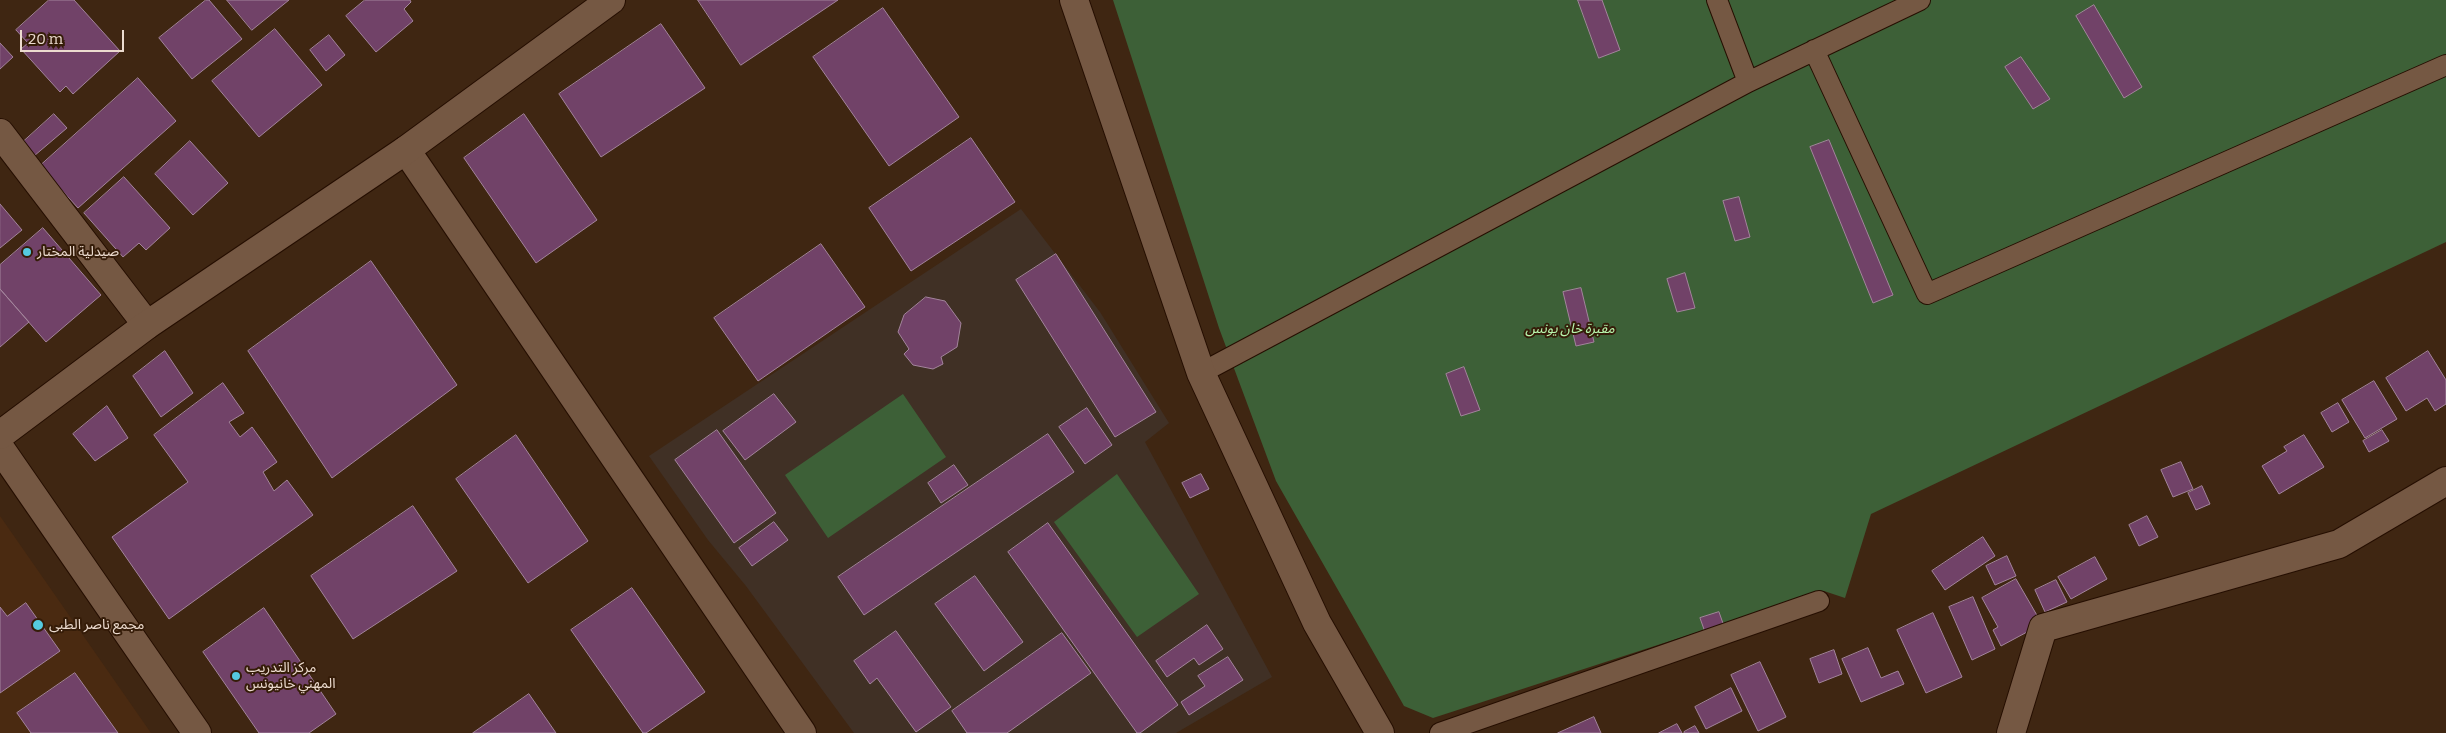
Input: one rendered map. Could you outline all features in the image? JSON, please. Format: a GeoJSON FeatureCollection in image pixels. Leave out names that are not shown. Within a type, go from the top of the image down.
{"type":"FeatureCollection","features":[{"type":"Feature","properties":{"kind":"street"},"geometry":{"type":"LineString","coordinates":[[0,435],[147,325],[406,150],[611,0]]}},
{"type":"Feature","properties":{"kind":"street"},"geometry":{"type":"LineString","coordinates":[[1074,0],[1201,373],[1317,623],[1380,733]]}},
{"type":"Feature","properties":{"kind":"street"},"geometry":{"type":"LineString","coordinates":[[3,142],[147,325]]}},
{"type":"Feature","properties":{"kind":"street"},"geometry":{"type":"LineString","coordinates":[[406,150],[802,733]]}},
{"type":"Feature","properties":{"kind":"street"},"geometry":{"type":"LineString","coordinates":[[0,448],[197,733]]}},
{"type":"Feature","properties":{"kind":"street"},"geometry":{"type":"LineString","coordinates":[[2011,733],[2043,628],[2339,544],[2446,481]]}},
{"type":"Feature","properties":{"kind":"lane"},"geometry":{"type":"LineString","coordinates":[[1717,0],[1748,82]]}},
{"type":"Feature","properties":{"kind":"lane"},"geometry":{"type":"LineString","coordinates":[[1201,373],[1748,82],[1920,0]]}},
{"type":"Feature","properties":{"kind":"lane"},"geometry":{"type":"LineString","coordinates":[[1814,50],[1927,294],[2446,65]]}},
{"type":"Feature","properties":{"kind":"lane"},"geometry":{"type":"LineString","coordinates":[[1440,733],[1819,601]]}},
{"type":"Feature","properties":{"kind":"shaded area"},"geometry":{"type":"Polygon","coordinates":[[[1021,209],[1100,312],[1169,423],[1145,442],[1272,677],[1176,733],[854,733],[746,586],[708,540],[649,456],[1021,209]]]}},
{"type":"Feature","properties":{"kind":"shaded area","name":"مجمع ناصر الطبى"},"geometry":{"type":"Polygon","coordinates":[[[0,516],[151,733],[0,733],[0,516]]]}},
{"type":"Feature","properties":{"kind":"green space","name":"مقبرة خان يونس"},"geometry":{"type":"Polygon","coordinates":[[[1113,0],[2446,0],[2446,242],[1871,514],[1845,598],[1824,591],[1433,718],[1404,706],[1276,481],[1219,328],[1113,0]]]}},
{"type":"Feature","properties":{"kind":"green space"},"geometry":{"type":"Polygon","coordinates":[[[903,394],[946,457],[828,538],[785,475],[903,394]]]}},
{"type":"Feature","properties":{"kind":"green space"},"geometry":{"type":"Polygon","coordinates":[[[1117,474],[1199,594],[1137,637],[1054,522],[1117,474]]]}},
{"type":"Feature","properties":{"kind":"building"},"geometry":{"type":"Polygon","coordinates":[[[49,0],[74,0],[120,51],[73,94],[66,86],[60,92],[21,49],[28,43],[16,30],[49,0]]]}},
{"type":"Feature","properties":{"kind":"building"},"geometry":{"type":"Polygon","coordinates":[[[206,0],[209,0],[242,39],[192,79],[159,38],[206,0]]]}},
{"type":"Feature","properties":{"kind":"building"},"geometry":{"type":"Polygon","coordinates":[[[227,0],[289,0],[252,30],[227,0]]]}},
{"type":"Feature","properties":{"kind":"building"},"geometry":{"type":"Polygon","coordinates":[[[365,0],[410,0],[411,2],[404,9],[413,21],[376,52],[346,16],[365,0]]]}},
{"type":"Feature","properties":{"kind":"building"},"geometry":{"type":"Polygon","coordinates":[[[698,0],[838,0],[741,65],[698,0]]]}},
{"type":"Feature","properties":{"kind":"building"},"geometry":{"type":"Polygon","coordinates":[[[1578,0],[1602,0],[1620,50],[1599,58],[1578,0]]]}},
{"type":"Feature","properties":{"kind":"building"},"geometry":{"type":"Polygon","coordinates":[[[2094,5],[2142,87],[2124,98],[2076,16],[2094,5]]]}},
{"type":"Feature","properties":{"kind":"building"},"geometry":{"type":"Polygon","coordinates":[[[883,8],[959,117],[889,166],[813,57],[883,8]]]}},
{"type":"Feature","properties":{"kind":"building"},"geometry":{"type":"Polygon","coordinates":[[[661,24],[705,88],[601,157],[559,94],[661,24]]]}},
{"type":"Feature","properties":{"kind":"building"},"geometry":{"type":"Polygon","coordinates":[[[275,29],[322,85],[259,137],[212,81],[275,29]]]}},
{"type":"Feature","properties":{"kind":"building"},"geometry":{"type":"Polygon","coordinates":[[[329,35],[345,55],[326,71],[310,50],[329,35]]]}},
{"type":"Feature","properties":{"kind":"building"},"geometry":{"type":"Polygon","coordinates":[[[0,43],[13,57],[0,69],[0,43]]]}},
{"type":"Feature","properties":{"kind":"building"},"geometry":{"type":"Polygon","coordinates":[[[2021,57],[2050,99],[2033,109],[2005,67],[2021,57]]]}},
{"type":"Feature","properties":{"kind":"building"},"geometry":{"type":"Polygon","coordinates":[[[138,78],[176,121],[78,208],[40,166],[138,78]]]}},
{"type":"Feature","properties":{"kind":"building"},"geometry":{"type":"Polygon","coordinates":[[[54,114],[67,128],[34,156],[22,143],[54,114]]]}},
{"type":"Feature","properties":{"kind":"building"},"geometry":{"type":"Polygon","coordinates":[[[524,114],[597,220],[536,263],[464,158],[524,114]]]}},
{"type":"Feature","properties":{"kind":"building"},"geometry":{"type":"Polygon","coordinates":[[[971,138],[1015,202],[911,271],[869,208],[971,138]]]}},
{"type":"Feature","properties":{"kind":"building"},"geometry":{"type":"Polygon","coordinates":[[[1829,140],[1893,295],[1873,303],[1810,147],[1829,140]]]}},
{"type":"Feature","properties":{"kind":"building"},"geometry":{"type":"Polygon","coordinates":[[[190,141],[228,183],[193,215],[155,174],[190,141]]]}},
{"type":"Feature","properties":{"kind":"building"},"geometry":{"type":"Polygon","coordinates":[[[124,177],[170,228],[146,250],[139,243],[123,257],[84,213],[124,177]]]}},
{"type":"Feature","properties":{"kind":"building"},"geometry":{"type":"Polygon","coordinates":[[[1739,197],[1750,237],[1735,241],[1723,201],[1739,197]]]}},
{"type":"Feature","properties":{"kind":"building"},"geometry":{"type":"Polygon","coordinates":[[[0,204],[22,230],[0,248],[0,204]]]}},
{"type":"Feature","properties":{"kind":"building"},"geometry":{"type":"Polygon","coordinates":[[[43,228],[101,295],[46,342],[0,289],[0,265],[43,228]]]}},
{"type":"Feature","properties":{"kind":"building"},"geometry":{"type":"Polygon","coordinates":[[[821,244],[865,307],[758,381],[714,318],[821,244]]]}},
{"type":"Feature","properties":{"kind":"building"},"geometry":{"type":"Polygon","coordinates":[[[1056,254],[1156,412],[1115,437],[1016,280],[1056,254]]]}},
{"type":"Feature","properties":{"kind":"building"},"geometry":{"type":"Polygon","coordinates":[[[371,261],[457,385],[332,478],[248,351],[371,261]]]}},
{"type":"Feature","properties":{"kind":"building"},"geometry":{"type":"Polygon","coordinates":[[[1685,273],[1695,308],[1677,312],[1667,279],[1685,273]]]}},
{"type":"Feature","properties":{"kind":"building"},"geometry":{"type":"Polygon","coordinates":[[[1581,288],[1594,342],[1576,346],[1563,292],[1581,288]]]}},
{"type":"Feature","properties":{"kind":"building"},"geometry":{"type":"Polygon","coordinates":[[[0,289],[29,322],[0,347],[0,289]]]}},
{"type":"Feature","properties":{"kind":"building"},"geometry":{"type":"Polygon","coordinates":[[[926,297],[945,301],[961,323],[957,347],[941,357],[943,364],[933,369],[913,365],[904,354],[909,349],[898,332],[904,315],[926,297]]]}},
{"type":"Feature","properties":{"kind":"building"},"geometry":{"type":"Polygon","coordinates":[[[165,351],[193,393],[161,417],[133,376],[165,351]]]}},
{"type":"Feature","properties":{"kind":"building"},"geometry":{"type":"Polygon","coordinates":[[[2428,351],[2446,380],[2446,404],[2435,411],[2427,398],[2406,411],[2386,378],[2428,351]]]}},
{"type":"Feature","properties":{"kind":"building"},"geometry":{"type":"Polygon","coordinates":[[[1464,367],[1480,410],[1461,416],[1446,374],[1464,367]]]}},
{"type":"Feature","properties":{"kind":"building"},"geometry":{"type":"Polygon","coordinates":[[[2374,381],[2397,419],[2365,438],[2342,400],[2374,381]]]}},
{"type":"Feature","properties":{"kind":"building"},"geometry":{"type":"Polygon","coordinates":[[[223,383],[244,413],[229,422],[240,437],[252,427],[277,462],[263,472],[274,491],[287,480],[313,515],[169,619],[112,537],[188,482],[154,435],[223,383]]]}},
{"type":"Feature","properties":{"kind":"building"},"geometry":{"type":"Polygon","coordinates":[[[774,394],[796,422],[745,460],[723,431],[774,394]]]}},
{"type":"Feature","properties":{"kind":"building"},"geometry":{"type":"Polygon","coordinates":[[[2338,403],[2349,422],[2332,432],[2321,413],[2338,403]]]}},
{"type":"Feature","properties":{"kind":"building"},"geometry":{"type":"Polygon","coordinates":[[[107,406],[128,438],[95,461],[73,434],[107,406]]]}},
{"type":"Feature","properties":{"kind":"building"},"geometry":{"type":"Polygon","coordinates":[[[1087,408],[1112,445],[1085,464],[1059,427],[1087,408]]]}},
{"type":"Feature","properties":{"kind":"building"},"geometry":{"type":"Polygon","coordinates":[[[717,430],[776,513],[734,543],[675,460],[717,430]]]}},
{"type":"Feature","properties":{"kind":"building"},"geometry":{"type":"Polygon","coordinates":[[[2382,430],[2389,441],[2369,452],[2363,441],[2382,430]]]}},
{"type":"Feature","properties":{"kind":"building"},"geometry":{"type":"Polygon","coordinates":[[[1048,434],[1074,472],[864,615],[838,577],[1048,434]]]}},
{"type":"Feature","properties":{"kind":"building"},"geometry":{"type":"Polygon","coordinates":[[[516,435],[588,541],[528,583],[456,479],[516,435]]]}},
{"type":"Feature","properties":{"kind":"building"},"geometry":{"type":"Polygon","coordinates":[[[2304,435],[2324,467],[2279,494],[2262,466],[2287,451],[2284,447],[2304,435]]]}},
{"type":"Feature","properties":{"kind":"building"},"geometry":{"type":"Polygon","coordinates":[[[2181,462],[2193,489],[2173,497],[2161,470],[2181,462]]]}},
{"type":"Feature","properties":{"kind":"building"},"geometry":{"type":"Polygon","coordinates":[[[954,465],[968,485],[941,503],[928,483],[954,465]]]}},
{"type":"Feature","properties":{"kind":"building"},"geometry":{"type":"Polygon","coordinates":[[[1201,474],[1209,489],[1190,498],[1182,483],[1201,474]]]}},
{"type":"Feature","properties":{"kind":"building"},"geometry":{"type":"Polygon","coordinates":[[[2202,486],[2210,504],[2196,510],[2188,493],[2202,486]]]}},
{"type":"Feature","properties":{"kind":"building"},"geometry":{"type":"Polygon","coordinates":[[[413,506],[457,571],[353,639],[311,576],[413,506]]]}},
{"type":"Feature","properties":{"kind":"building"},"geometry":{"type":"Polygon","coordinates":[[[2147,516],[2158,537],[2139,546],[2129,525],[2147,516]]]}},
{"type":"Feature","properties":{"kind":"building"},"geometry":{"type":"Polygon","coordinates":[[[774,522],[788,540],[752,566],[739,548],[774,522]]]}},
{"type":"Feature","properties":{"kind":"building"},"geometry":{"type":"Polygon","coordinates":[[[1048,523],[1178,705],[1140,733],[1137,733],[1008,552],[1048,523]]]}},
{"type":"Feature","properties":{"kind":"building"},"geometry":{"type":"Polygon","coordinates":[[[1983,537],[1995,556],[1945,590],[1932,571],[1983,537]]]}},
{"type":"Feature","properties":{"kind":"building"},"geometry":{"type":"Polygon","coordinates":[[[2007,556],[2016,576],[1995,585],[1986,566],[2007,556]]]}},
{"type":"Feature","properties":{"kind":"building"},"geometry":{"type":"Polygon","coordinates":[[[2095,557],[2107,579],[2071,599],[2058,577],[2095,557]]]}},
{"type":"Feature","properties":{"kind":"building"},"geometry":{"type":"Polygon","coordinates":[[[975,576],[1023,642],[984,671],[935,604],[975,576]]]}},
{"type":"Feature","properties":{"kind":"building"},"geometry":{"type":"Polygon","coordinates":[[[2016,579],[2042,624],[2001,646],[1993,630],[1998,627],[1982,598],[2016,579]]]}},
{"type":"Feature","properties":{"kind":"building"},"geometry":{"type":"Polygon","coordinates":[[[2056,580],[2067,602],[2045,612],[2035,590],[2056,580]]]}},
{"type":"Feature","properties":{"kind":"building"},"geometry":{"type":"Polygon","coordinates":[[[632,588],[705,692],[646,733],[643,733],[571,630],[632,588]]]}},
{"type":"Feature","properties":{"kind":"building"},"geometry":{"type":"Polygon","coordinates":[[[1973,597],[1995,649],[1972,660],[1949,607],[1973,597]]]}},
{"type":"Feature","properties":{"kind":"building"},"geometry":{"type":"Polygon","coordinates":[[[26,603],[60,651],[0,693],[0,607],[7,616],[26,603]]]}},
{"type":"Feature","properties":{"kind":"building"},"geometry":{"type":"Polygon","coordinates":[[[264,608],[336,714],[309,733],[259,733],[203,652],[264,608]]]}},
{"type":"Feature","properties":{"kind":"building"},"geometry":{"type":"Polygon","coordinates":[[[1719,612],[1725,629],[1706,635],[1700,618],[1719,612]]]}},
{"type":"Feature","properties":{"kind":"building"},"geometry":{"type":"Polygon","coordinates":[[[1933,613],[1962,677],[1926,693],[1897,630],[1933,613]]]}},
{"type":"Feature","properties":{"kind":"building"},"geometry":{"type":"Polygon","coordinates":[[[1207,625],[1223,649],[1199,665],[1194,658],[1167,677],[1156,661],[1207,625]]]}},
{"type":"Feature","properties":{"kind":"building"},"geometry":{"type":"Polygon","coordinates":[[[896,631],[951,707],[916,732],[877,678],[870,684],[854,661],[896,631]]]}},
{"type":"Feature","properties":{"kind":"building"},"geometry":{"type":"Polygon","coordinates":[[[1062,633],[1091,673],[1007,733],[967,733],[952,711],[1062,633]]]}},
{"type":"Feature","properties":{"kind":"building"},"geometry":{"type":"Polygon","coordinates":[[[1868,648],[1881,678],[1898,671],[1904,684],[1861,702],[1842,659],[1868,648]]]}},
{"type":"Feature","properties":{"kind":"building"},"geometry":{"type":"Polygon","coordinates":[[[1834,650],[1842,674],[1819,683],[1810,659],[1834,650]]]}},
{"type":"Feature","properties":{"kind":"building"},"geometry":{"type":"Polygon","coordinates":[[[1228,657],[1243,680],[1189,715],[1181,702],[1205,686],[1198,676],[1228,657]]]}},
{"type":"Feature","properties":{"kind":"building"},"geometry":{"type":"Polygon","coordinates":[[[1760,662],[1786,717],[1758,731],[1731,675],[1760,662]]]}},
{"type":"Feature","properties":{"kind":"building"},"geometry":{"type":"Polygon","coordinates":[[[75,673],[118,733],[31,733],[17,713],[75,673]]]}},
{"type":"Feature","properties":{"kind":"building"},"geometry":{"type":"Polygon","coordinates":[[[1731,688],[1742,711],[1706,729],[1695,707],[1731,688]]]}},
{"type":"Feature","properties":{"kind":"building"},"geometry":{"type":"Polygon","coordinates":[[[529,694],[556,733],[473,733],[529,694]]]}},
{"type":"Feature","properties":{"kind":"building"},"geometry":{"type":"Polygon","coordinates":[[[1594,717],[1601,733],[1558,733],[1594,717]]]}},
{"type":"Feature","properties":{"kind":"building"},"geometry":{"type":"Polygon","coordinates":[[[1677,724],[1682,733],[1659,733],[1677,724]]]}},
{"type":"Feature","properties":{"kind":"building"},"geometry":{"type":"Polygon","coordinates":[[[1695,726],[1699,733],[1684,733],[1684,732],[1695,726]]]}},
{"type":"Feature","properties":{"kind":"place","name":"صيدلية المختار"},"geometry":{"type":"Point","coordinates":[27,252]}},
{"type":"Feature","properties":{"kind":"place","name":"مجمع ناصر الطبى"},"geometry":{"type":"Point","coordinates":[38,625]}},
{"type":"Feature","properties":{"kind":"place","name":"مركز التدريب المهني خانيونس"},"geometry":{"type":"Point","coordinates":[236,676]}}]}
